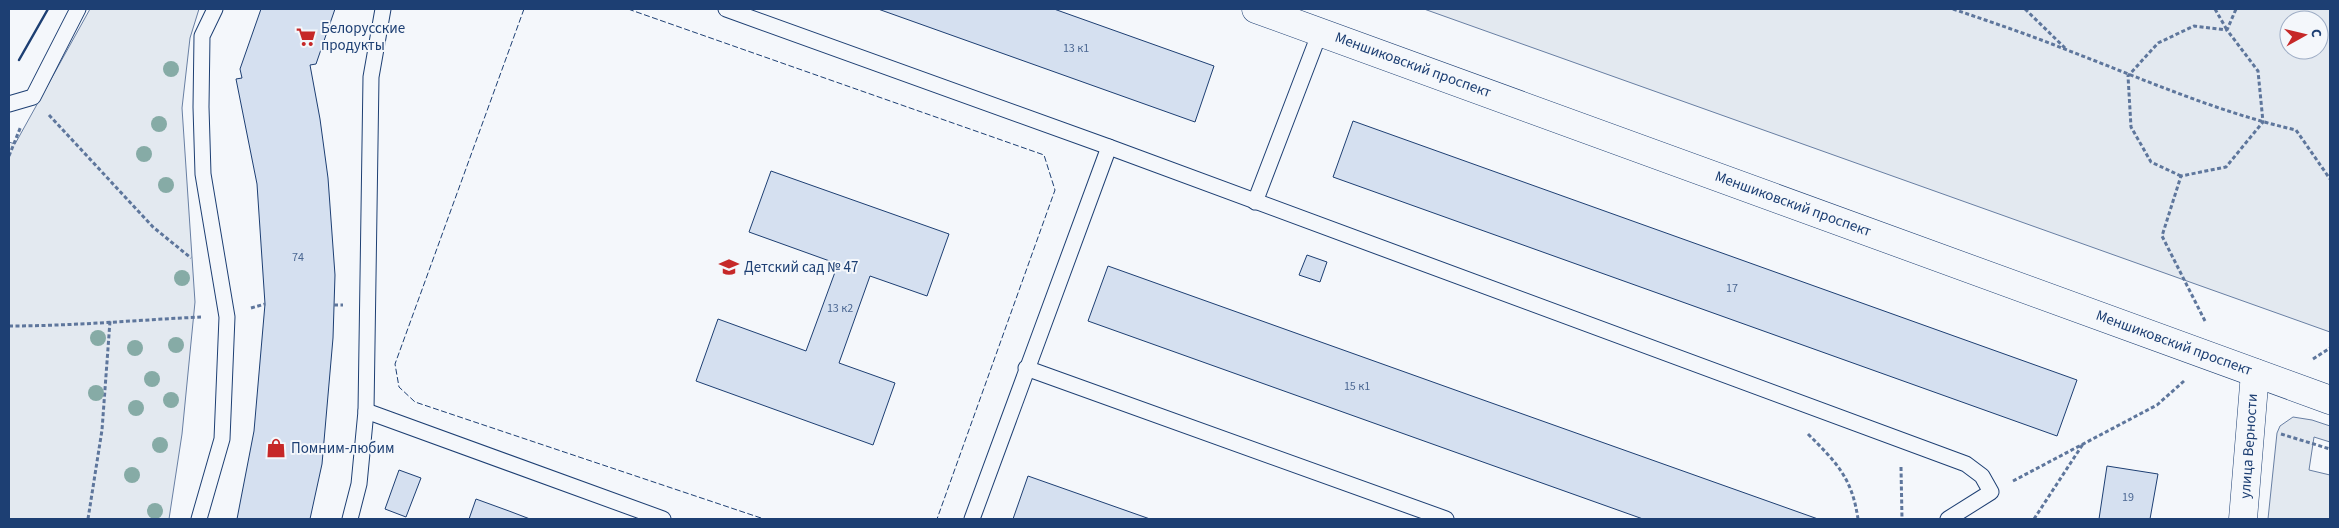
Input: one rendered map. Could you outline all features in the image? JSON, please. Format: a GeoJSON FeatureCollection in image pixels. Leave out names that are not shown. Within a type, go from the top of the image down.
{"type":"FeatureCollection","features":[{"type":"Feature","properties":{"kind":"street","name":"Меншиковский проспект"},"geometry":{"type":"LineString","coordinates":[[1256,9],[2330,400]]}},
{"type":"Feature","properties":{"kind":"street","name":"улица Верности"},"geometry":{"type":"LineString","coordinates":[[2244,519],[2255,373]]}},
{"type":"Feature","properties":{"kind":"lane"},"geometry":{"type":"LineString","coordinates":[[9,104],[33,97],[78,9]]}},
{"type":"Feature","properties":{"kind":"lane"},"geometry":{"type":"LineString","coordinates":[[199,519],[222,439],[227,316],[203,174],[201,107],[202,36],[215,9]]}},
{"type":"Feature","properties":{"kind":"lane"},"geometry":{"type":"LineString","coordinates":[[350,519],[358,484],[366,411],[371,77],[383,9]]}},
{"type":"Feature","properties":{"kind":"lane"},"geometry":{"type":"LineString","coordinates":[[726,9],[1109,147],[1966,464],[1982,476],[1991,492],[1948,519]]}},
{"type":"Feature","properties":{"kind":"lane"},"geometry":{"type":"LineString","coordinates":[[1255,202],[1320,32]]}},
{"type":"Feature","properties":{"kind":"lane"},"geometry":{"type":"LineString","coordinates":[[972,519],[1026,368],[1109,147]]}},
{"type":"Feature","properties":{"kind":"lane"},"geometry":{"type":"LineString","coordinates":[[1026,368],[1446,519]]}},
{"type":"Feature","properties":{"kind":"lane"},"geometry":{"type":"LineString","coordinates":[[366,411],[663,519]]}},
{"type":"Feature","properties":{"kind":"path"},"geometry":{"type":"LineString","coordinates":[[1953,9],[2067,50],[2128,76],[2263,122],[2296,130],[2330,179]]}},
{"type":"Feature","properties":{"kind":"path"},"geometry":{"type":"LineString","coordinates":[[2025,9],[2067,50]]}},
{"type":"Feature","properties":{"kind":"path"},"geometry":{"type":"LineString","coordinates":[[2215,9],[2227,30],[2258,71],[2263,122],[2226,167],[2181,176],[2151,162],[2131,127],[2128,76],[2158,43],[2194,26],[2227,30]]}},
{"type":"Feature","properties":{"kind":"path"},"geometry":{"type":"LineString","coordinates":[[2227,30],[2236,9]]}},
{"type":"Feature","properties":{"kind":"path"},"geometry":{"type":"LineString","coordinates":[[33,97],[153,227],[220,283]]}},
{"type":"Feature","properties":{"kind":"path"},"geometry":{"type":"LineString","coordinates":[[2181,176],[2162,236],[2206,324]]}},
{"type":"Feature","properties":{"kind":"path"},"geometry":{"type":"LineString","coordinates":[[9,326],[65,326],[110,321],[227,316]]}},
{"type":"Feature","properties":{"kind":"path"},"geometry":{"type":"LineString","coordinates":[[88,519],[92,507],[102,430],[110,321]]}},
{"type":"Feature","properties":{"kind":"path"},"geometry":{"type":"LineString","coordinates":[[2310,361],[2330,348]]}},
{"type":"Feature","properties":{"kind":"path"},"geometry":{"type":"LineString","coordinates":[[1991,492],[2157,405],[2189,378]]}},
{"type":"Feature","properties":{"kind":"path"},"geometry":{"type":"LineString","coordinates":[[1785,397],[1789,416],[1822,448],[1845,475],[1855,495],[1858,519]]}},
{"type":"Feature","properties":{"kind":"path"},"geometry":{"type":"LineString","coordinates":[[2251,423],[2330,449]]}},
{"type":"Feature","properties":{"kind":"path"},"geometry":{"type":"LineString","coordinates":[[1901,440],[1902,519]]}},
{"type":"Feature","properties":{"kind":"path"},"geometry":{"type":"LineString","coordinates":[[2034,519],[2083,444]]}},
{"type":"Feature","properties":{"kind":"shaded area"},"geometry":{"type":"Polygon","coordinates":[[[90,9],[199,9],[190,38],[182,108],[195,302],[182,434],[169,519],[9,519],[9,142],[15,144],[90,9]]]}},
{"type":"Feature","properties":{"kind":"shaded area"},"geometry":{"type":"Polygon","coordinates":[[[1424,9],[2330,9],[2330,332],[1424,9]]]}},
{"type":"Feature","properties":{"kind":"shaded area"},"geometry":{"type":"Polygon","coordinates":[[[2293,417],[2312,420],[2330,426],[2330,442],[2314,437],[2309,470],[2330,475],[2330,519],[2268,519],[2277,433],[2280,426],[2293,417]]]}},
{"type":"Feature","properties":{"kind":"building"},"geometry":{"type":"Polygon","coordinates":[[[261,9],[335,9],[316,64],[310,65],[328,178],[335,275],[333,338],[322,464],[310,519],[237,519],[254,431],[265,304],[257,184],[236,79],[242,78],[240,69],[261,9]]]}},
{"type":"Feature","properties":{"kind":"building"},"geometry":{"type":"Polygon","coordinates":[[[878,9],[1054,9],[1214,66],[1195,122],[878,9]]]}},
{"type":"Feature","properties":{"kind":"building"},"geometry":{"type":"Polygon","coordinates":[[[1353,121],[2077,380],[2057,436],[1333,177],[1353,121]]]}},
{"type":"Feature","properties":{"kind":"building"},"geometry":{"type":"Polygon","coordinates":[[[771,171],[949,234],[927,296],[870,276],[839,363],[895,383],[873,445],[696,381],[718,319],[806,351],[838,264],[749,232],[771,171]]]}},
{"type":"Feature","properties":{"kind":"building"},"geometry":{"type":"Polygon","coordinates":[[[1307,255],[1327,262],[1320,282],[1299,275],[1307,255]]]}},
{"type":"Feature","properties":{"kind":"building"},"geometry":{"type":"Polygon","coordinates":[[[1108,266],[1818,519],[1643,519],[1452,451],[1088,321],[1108,266]]]}},
{"type":"Feature","properties":{"kind":"building"},"geometry":{"type":"Polygon","coordinates":[[[2107,466],[2158,474],[2150,519],[2099,519],[2107,466]]]}},
{"type":"Feature","properties":{"kind":"building"},"geometry":{"type":"Polygon","coordinates":[[[399,470],[421,478],[406,517],[385,509],[399,470]]]}},
{"type":"Feature","properties":{"kind":"building"},"geometry":{"type":"Polygon","coordinates":[[[1028,476],[1150,519],[1013,519],[1028,476]]]}},
{"type":"Feature","properties":{"kind":"building"},"geometry":{"type":"Polygon","coordinates":[[[476,499],[509,511],[530,519],[469,519],[476,499]]]}},
{"type":"Feature","properties":{"kind":"fence"},"geometry":{"type":"LineString","coordinates":[[524,9],[395,364],[399,387],[415,402],[764,519]]}},
{"type":"Feature","properties":{"kind":"fence"},"geometry":{"type":"LineString","coordinates":[[628,9],[1044,155],[1055,190],[937,519]]}},
{"type":"Feature","properties":{"kind":"wall"},"geometry":{"type":"LineString","coordinates":[[19,60],[48,9]]}},
{"type":"Feature","properties":{"kind":"place","name":"Белорусские продукты"},"geometry":{"type":"Point","coordinates":[306,37]}},
{"type":"Feature","properties":{"kind":"place","name":"Детский сад № 47"},"geometry":{"type":"Point","coordinates":[729,267]}},
{"type":"Feature","properties":{"kind":"place","name":"Помним-любим"},"geometry":{"type":"Point","coordinates":[276,448]}}]}
